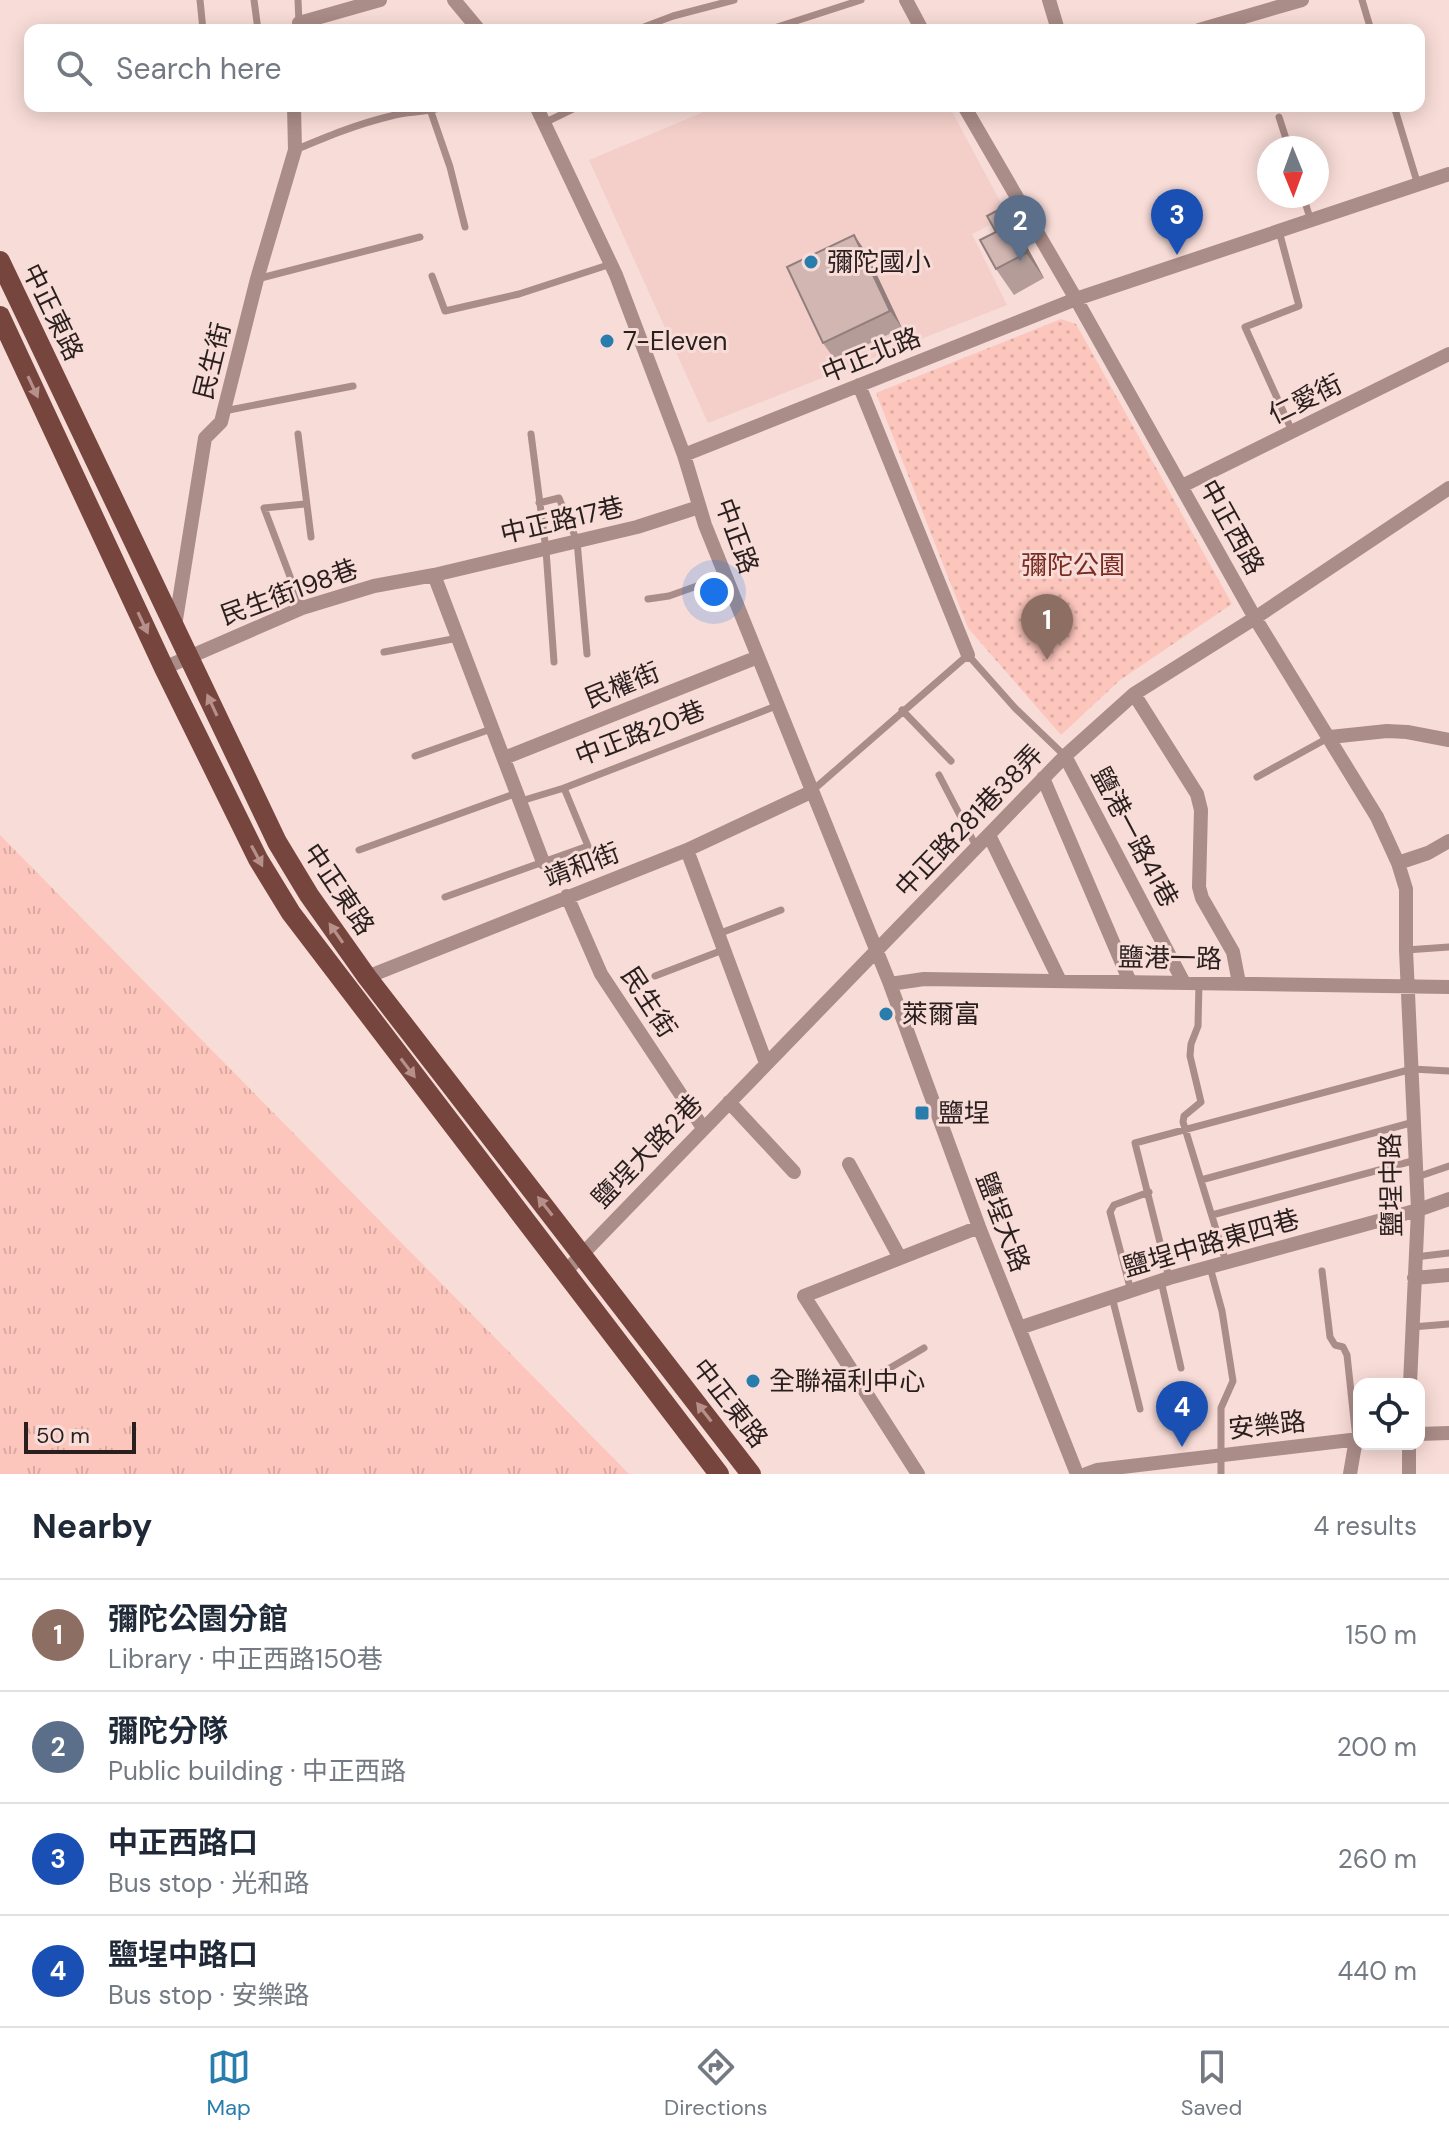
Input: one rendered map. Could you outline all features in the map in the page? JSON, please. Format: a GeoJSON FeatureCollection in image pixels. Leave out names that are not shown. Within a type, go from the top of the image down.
{"type":"FeatureCollection","features":[{"type":"Feature","properties":{"kind":"main road","name":"中正東路"},"geometry":{"type":"LineString","coordinates":[[0,261],[277,842],[309,895],[367,977],[751,1474]]}},
{"type":"Feature","properties":{"kind":"main road","name":"中正東路"},"geometry":{"type":"LineString","coordinates":[[0,316],[164,668],[258,859],[291,913],[719,1474]]}},
{"type":"Feature","properties":{"kind":"street"},"geometry":{"type":"LineString","coordinates":[[306,24],[380,0]]}},
{"type":"Feature","properties":{"kind":"street"},"geometry":{"type":"LineString","coordinates":[[454,0],[474,24]]}},
{"type":"Feature","properties":{"kind":"street"},"geometry":{"type":"LineString","coordinates":[[906,0],[919,24]]}},
{"type":"Feature","properties":{"kind":"street"},"geometry":{"type":"LineString","coordinates":[[1049,0],[1056,24]]}},
{"type":"Feature","properties":{"kind":"street"},"geometry":{"type":"LineString","coordinates":[[1220,24],[1302,0]]}},
{"type":"Feature","properties":{"kind":"street","name":"民生街"},"geometry":{"type":"LineString","coordinates":[[174,626],[205,438],[221,422],[257,279],[295,150],[294,112]]}},
{"type":"Feature","properties":{"kind":"street","name":"中正路"},"geometry":{"type":"LineString","coordinates":[[539,112],[611,264],[684,455],[699,507],[725,576],[890,984]]}},
{"type":"Feature","properties":{"kind":"street","name":"中正西路"},"geometry":{"type":"LineString","coordinates":[[967,112],[1255,618],[1377,817],[1406,889],[1408,986]]}},
{"type":"Feature","properties":{"kind":"street","name":"中正北路"},"geometry":{"type":"LineString","coordinates":[[684,455],[1076,299],[1449,174]]}},
{"type":"Feature","properties":{"kind":"street","name":"仁愛街"},"geometry":{"type":"LineString","coordinates":[[1182,486],[1449,354]]}},
{"type":"Feature","properties":{"kind":"street"},"geometry":{"type":"LineString","coordinates":[[859,385],[968,655]]}},
{"type":"Feature","properties":{"kind":"street"},"geometry":{"type":"LineString","coordinates":[[1065,756],[1134,694],[1255,618],[1449,488]]}},
{"type":"Feature","properties":{"kind":"street","name":"中正路17巷"},"geometry":{"type":"LineString","coordinates":[[434,575],[637,527],[699,507]]}},
{"type":"Feature","properties":{"kind":"street"},"geometry":{"type":"LineString","coordinates":[[434,575],[543,862]]}},
{"type":"Feature","properties":{"kind":"street","name":"民生街198巷"},"geometry":{"type":"LineString","coordinates":[[164,668],[302,608],[374,586],[434,575]]}},
{"type":"Feature","properties":{"kind":"street","name":"民權街"},"geometry":{"type":"LineString","coordinates":[[504,758],[758,657]]}},
{"type":"Feature","properties":{"kind":"street","name":"鹽港一路41巷"},"geometry":{"type":"LineString","coordinates":[[1134,694],[1197,794],[1201,810],[1199,887],[1202,898],[1233,952],[1239,983]]}},
{"type":"Feature","properties":{"kind":"street"},"geometry":{"type":"LineString","coordinates":[[1330,737],[1387,731],[1449,740]]}},
{"type":"Feature","properties":{"kind":"street","name":"鹽港一路41巷"},"geometry":{"type":"LineString","coordinates":[[1065,756],[1192,983]]}},
{"type":"Feature","properties":{"kind":"street","name":"中正路281巷38弄"},"geometry":{"type":"LineString","coordinates":[[766,1063],[1065,756]]}},
{"type":"Feature","properties":{"kind":"street"},"geometry":{"type":"LineString","coordinates":[[1043,778],[1130,982]]}},
{"type":"Feature","properties":{"kind":"street","name":"靖和街"},"geometry":{"type":"LineString","coordinates":[[367,977],[687,850],[811,792]]}},
{"type":"Feature","properties":{"kind":"street"},"geometry":{"type":"LineString","coordinates":[[989,835],[1060,981]]}},
{"type":"Feature","properties":{"kind":"street"},"geometry":{"type":"LineString","coordinates":[[1398,863],[1428,853],[1449,841]]}},
{"type":"Feature","properties":{"kind":"street"},"geometry":{"type":"LineString","coordinates":[[687,850],[766,1063]]}},
{"type":"Feature","properties":{"kind":"street","name":"民生街"},"geometry":{"type":"LineString","coordinates":[[567,896],[601,974],[703,1128]]}},
{"type":"Feature","properties":{"kind":"street","name":"鹽港一路"},"geometry":{"type":"LineString","coordinates":[[890,984],[924,979],[1449,987]]}},
{"type":"Feature","properties":{"kind":"street","name":"鹽埕大路"},"geometry":{"type":"LineString","coordinates":[[890,984],[979,1227],[1077,1474]]}},
{"type":"Feature","properties":{"kind":"street","name":"鹽埕中路"},"geometry":{"type":"LineString","coordinates":[[1408,986],[1418,1210],[1410,1378]]}},
{"type":"Feature","properties":{"kind":"street","name":"鹽埕大路2巷"},"geometry":{"type":"LineString","coordinates":[[564,1273],[766,1063]]}},
{"type":"Feature","properties":{"kind":"street"},"geometry":{"type":"LineString","coordinates":[[729,1102],[794,1172]]}},
{"type":"Feature","properties":{"kind":"street"},"geometry":{"type":"LineString","coordinates":[[849,1164],[900,1258]]}},
{"type":"Feature","properties":{"kind":"street","name":"鹽埕中路東四巷"},"geometry":{"type":"LineString","coordinates":[[1019,1328],[1165,1279],[1449,1199]]}},
{"type":"Feature","properties":{"kind":"street"},"geometry":{"type":"LineString","coordinates":[[918,1474],[804,1296],[979,1227]]}},
{"type":"Feature","properties":{"kind":"street"},"geometry":{"type":"LineString","coordinates":[[1414,1278],[1449,1275]]}},
{"type":"Feature","properties":{"kind":"street"},"geometry":{"type":"LineString","coordinates":[[1425,1434],[1449,1433]]}},
{"type":"Feature","properties":{"kind":"street","name":"安樂路"},"geometry":{"type":"LineString","coordinates":[[1086,1474],[1097,1470],[1353,1440]]}},
{"type":"Feature","properties":{"kind":"street"},"geometry":{"type":"LineString","coordinates":[[1350,1474],[1355,1450]]}},
{"type":"Feature","properties":{"kind":"street"},"geometry":{"type":"LineString","coordinates":[[1409,1450],[1409,1474]]}},
{"type":"Feature","properties":{"kind":"lane"},"geometry":{"type":"LineString","coordinates":[[200,0],[202,24]]}},
{"type":"Feature","properties":{"kind":"lane"},"geometry":{"type":"LineString","coordinates":[[254,0],[257,24]]}},
{"type":"Feature","properties":{"kind":"lane"},"geometry":{"type":"LineString","coordinates":[[297,24],[298,0]]}},
{"type":"Feature","properties":{"kind":"lane"},"geometry":{"type":"LineString","coordinates":[[652,24],[734,0]]}},
{"type":"Feature","properties":{"kind":"lane"},"geometry":{"type":"LineString","coordinates":[[787,24],[861,0]]}},
{"type":"Feature","properties":{"kind":"lane"},"geometry":{"type":"LineString","coordinates":[[1362,0],[1369,24]]}},
{"type":"Feature","properties":{"kind":"lane"},"geometry":{"type":"LineString","coordinates":[[295,150],[344,130],[394,115],[431,112],[450,167],[465,227]]}},
{"type":"Feature","properties":{"kind":"lane"},"geometry":{"type":"LineString","coordinates":[[544,123],[567,112]]}},
{"type":"Feature","properties":{"kind":"lane"},"geometry":{"type":"LineString","coordinates":[[1396,112],[1418,185]]}},
{"type":"Feature","properties":{"kind":"lane"},"geometry":{"type":"LineString","coordinates":[[1279,117],[1285,136]]}},
{"type":"Feature","properties":{"kind":"lane"},"geometry":{"type":"LineString","coordinates":[[1307,208],[1311,221]]}},
{"type":"Feature","properties":{"kind":"lane"},"geometry":{"type":"LineString","coordinates":[[1279,231],[1299,306],[1245,327],[1292,431]]}},
{"type":"Feature","properties":{"kind":"lane"},"geometry":{"type":"LineString","coordinates":[[257,279],[420,237]]}},
{"type":"Feature","properties":{"kind":"lane"},"geometry":{"type":"LineString","coordinates":[[432,276],[445,311],[519,294],[611,264]]}},
{"type":"Feature","properties":{"kind":"lane"},"geometry":{"type":"LineString","coordinates":[[224,411],[353,386]]}},
{"type":"Feature","properties":{"kind":"lane"},"geometry":{"type":"LineString","coordinates":[[298,434],[311,537]]}},
{"type":"Feature","properties":{"kind":"lane"},"geometry":{"type":"LineString","coordinates":[[531,434],[546,550],[554,662]]}},
{"type":"Feature","properties":{"kind":"lane"},"geometry":{"type":"LineString","coordinates":[[539,503],[559,498],[577,541],[587,654]]}},
{"type":"Feature","properties":{"kind":"lane"},"geometry":{"type":"LineString","coordinates":[[302,608],[264,508],[305,504]]}},
{"type":"Feature","properties":{"kind":"lane"},"geometry":{"type":"LineString","coordinates":[[648,599],[669,596],[725,576]]}},
{"type":"Feature","properties":{"kind":"lane"},"geometry":{"type":"LineString","coordinates":[[384,652],[458,638]]}},
{"type":"Feature","properties":{"kind":"lane"},"geometry":{"type":"LineString","coordinates":[[811,792],[968,655]]}},
{"type":"Feature","properties":{"kind":"lane","name":"中正路281巷38弄"},"geometry":{"type":"LineString","coordinates":[[968,655],[1015,708],[1065,756]]}},
{"type":"Feature","properties":{"kind":"lane","name":"中正路20巷"},"geometry":{"type":"LineString","coordinates":[[359,850],[519,797],[564,788],[776,706]]}},
{"type":"Feature","properties":{"kind":"lane"},"geometry":{"type":"LineString","coordinates":[[902,710],[951,761]]}},
{"type":"Feature","properties":{"kind":"lane"},"geometry":{"type":"LineString","coordinates":[[415,756],[491,729]]}},
{"type":"Feature","properties":{"kind":"lane"},"geometry":{"type":"LineString","coordinates":[[1257,777],[1330,737]]}},
{"type":"Feature","properties":{"kind":"lane"},"geometry":{"type":"LineString","coordinates":[[939,775],[977,848]]}},
{"type":"Feature","properties":{"kind":"lane"},"geometry":{"type":"LineString","coordinates":[[445,897],[588,846],[564,788]]}},
{"type":"Feature","properties":{"kind":"lane"},"geometry":{"type":"LineString","coordinates":[[718,934],[781,910]]}},
{"type":"Feature","properties":{"kind":"lane"},"geometry":{"type":"LineString","coordinates":[[1406,950],[1449,947]]}},
{"type":"Feature","properties":{"kind":"lane"},"geometry":{"type":"LineString","coordinates":[[655,976],[723,950]]}},
{"type":"Feature","properties":{"kind":"lane"},"geometry":{"type":"LineString","coordinates":[[1192,983],[1198,1026],[1190,1056],[1201,1102],[1184,1116],[1185,1129],[1226,1262]]}},
{"type":"Feature","properties":{"kind":"lane"},"geometry":{"type":"LineString","coordinates":[[1181,1368],[1149,1192],[1135,1143],[1412,1069],[1449,1071]]}},
{"type":"Feature","properties":{"kind":"lane"},"geometry":{"type":"LineString","coordinates":[[1201,1180],[1414,1122]]}},
{"type":"Feature","properties":{"kind":"lane"},"geometry":{"type":"LineString","coordinates":[[1212,1215],[1416,1160]]}},
{"type":"Feature","properties":{"kind":"lane"},"geometry":{"type":"LineString","coordinates":[[1417,1177],[1449,1166]]}},
{"type":"Feature","properties":{"kind":"lane"},"geometry":{"type":"LineString","coordinates":[[1131,1291],[1110,1212],[1114,1205],[1149,1192]]}},
{"type":"Feature","properties":{"kind":"lane"},"geometry":{"type":"LineString","coordinates":[[1415,1257],[1449,1253]]}},
{"type":"Feature","properties":{"kind":"lane"},"geometry":{"type":"LineString","coordinates":[[1210,1267],[1222,1311],[1233,1381],[1221,1408],[1221,1474]]}},
{"type":"Feature","properties":{"kind":"lane"},"geometry":{"type":"LineString","coordinates":[[1322,1271],[1330,1337],[1335,1345],[1343,1347],[1347,1355],[1353,1401]]}},
{"type":"Feature","properties":{"kind":"lane"},"geometry":{"type":"LineString","coordinates":[[1112,1297],[1140,1409]]}},
{"type":"Feature","properties":{"kind":"lane"},"geometry":{"type":"LineString","coordinates":[[1412,1327],[1449,1324]]}},
{"type":"Feature","properties":{"kind":"lane"},"geometry":{"type":"LineString","coordinates":[[861,1385],[924,1348]]}},
{"type":"Feature","properties":{"kind":"shaded area","name":"彌陀國小"},"geometry":{"type":"Polygon","coordinates":[[[704,112],[952,112],[1008,216],[972,234],[1007,305],[708,423],[589,160],[704,112]]]}},
{"type":"Feature","properties":{"kind":"green space","name":"彌陀公園"},"geometry":{"type":"Polygon","coordinates":[[[1061,319],[1076,324],[1232,604],[1120,680],[1061,735],[968,628],[876,393],[1061,319]]]}},
{"type":"Feature","properties":{"kind":"green space"},"geometry":{"type":"Polygon","coordinates":[[[0,835],[629,1474],[0,1474],[0,835]]]}},
{"type":"Feature","properties":{"kind":"building"},"geometry":{"type":"Polygon","coordinates":[[[1002,208],[1026,253],[996,269],[980,240],[996,232],[987,216],[1002,208]]]}},
{"type":"Feature","properties":{"kind":"building"},"geometry":{"type":"Polygon","coordinates":[[[854,235],[890,311],[823,343],[787,267],[854,235]]]}},
{"type":"Feature","properties":{"kind":"place","name":"中正西路口"},"geometry":{"type":"Point","coordinates":[1177,255]}},
{"type":"Feature","properties":{"kind":"place","name":"彌陀分隊"},"geometry":{"type":"Point","coordinates":[1020,261]}},
{"type":"Feature","properties":{"kind":"place","name":"彌陀國小"},"geometry":{"type":"Point","coordinates":[811,262]}},
{"type":"Feature","properties":{"kind":"place","name":"7-Eleven"},"geometry":{"type":"Point","coordinates":[607,341]}},
{"type":"Feature","properties":{"kind":"place","name":"彌陀公園分館"},"geometry":{"type":"Point","coordinates":[1047,660]}},
{"type":"Feature","properties":{"kind":"place","name":"萊爾富"},"geometry":{"type":"Point","coordinates":[886,1014]}},
{"type":"Feature","properties":{"kind":"place","name":"鹽埕"},"geometry":{"type":"Point","coordinates":[922,1113]}},
{"type":"Feature","properties":{"kind":"place","name":"全聯福利中心"},"geometry":{"type":"Point","coordinates":[753,1381]}},
{"type":"Feature","properties":{"kind":"place","name":"鹽埕中路口"},"geometry":{"type":"Point","coordinates":[1182,1447]}}]}
